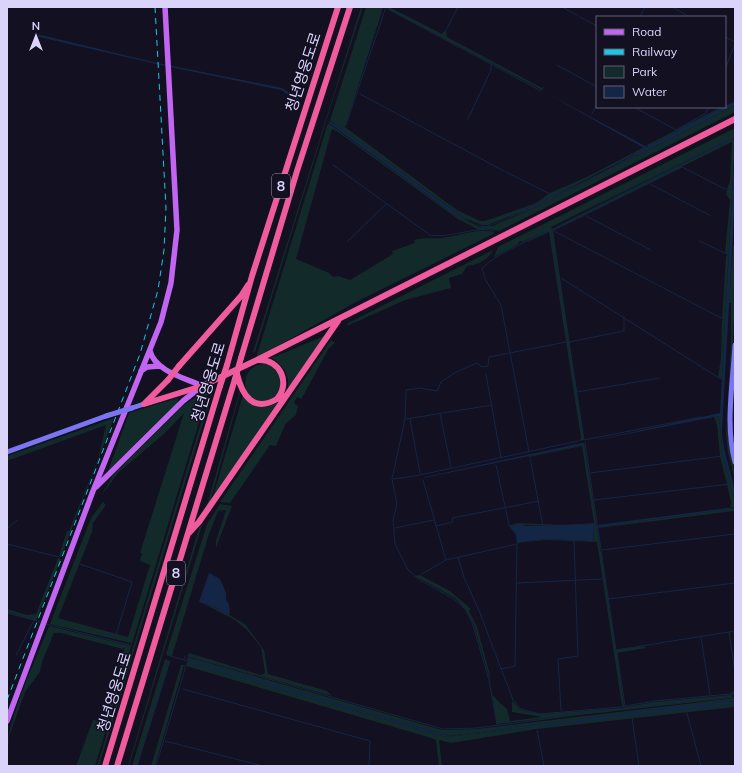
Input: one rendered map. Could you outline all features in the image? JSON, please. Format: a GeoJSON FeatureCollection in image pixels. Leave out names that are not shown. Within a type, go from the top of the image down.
{"type":"FeatureCollection","features":[{"type":"Feature","properties":{"kind":"highway","name":"청년영웅도로"},"geometry":{"type":"LineString","coordinates":[[105,766],[252,276],[338,7]]}},
{"type":"Feature","properties":{"kind":"highway","name":"청년영웅도로"},"geometry":{"type":"LineString","coordinates":[[118,766],[187,535],[237,376],[241,358],[302,156],[350,7]]}},
{"type":"Feature","properties":{"kind":"highway"},"geometry":{"type":"LineString","coordinates":[[144,404],[202,386],[257,360],[735,119]]}},
{"type":"Feature","properties":{"kind":"highway"},"geometry":{"type":"LineString","coordinates":[[144,404],[168,380],[241,296],[252,276]]}},
{"type":"Feature","properties":{"kind":"highway"},"geometry":{"type":"LineString","coordinates":[[187,535],[199,522],[338,320]]}},
{"type":"Feature","properties":{"kind":"highway"},"geometry":{"type":"LineString","coordinates":[[237,376],[242,390],[249,400],[266,404],[277,399],[284,386],[281,372],[269,362],[257,360]]}},
{"type":"Feature","properties":{"kind":"main road"},"geometry":{"type":"LineString","coordinates":[[7,721],[93,491],[150,351],[166,305],[176,247],[176,204],[165,7]]}},
{"type":"Feature","properties":{"kind":"main road"},"geometry":{"type":"LineString","coordinates":[[735,345],[731,429],[735,462]]}},
{"type":"Feature","properties":{"kind":"main road"},"geometry":{"type":"LineString","coordinates":[[93,491],[183,401],[202,386],[160,366],[151,355],[150,351]]}},
{"type":"Feature","properties":{"kind":"main road"},"geometry":{"type":"LineString","coordinates":[[141,371],[147,368],[160,366]]}},
{"type":"Feature","properties":{"kind":"main road"},"geometry":{"type":"LineString","coordinates":[[7,452],[106,416],[144,404]]}},
{"type":"Feature","properties":{"kind":"green space"},"geometry":{"type":"Polygon","coordinates":[[[361,7],[363,7],[255,352],[253,352],[361,7]]]}},
{"type":"Feature","properties":{"kind":"green space"},"geometry":{"type":"Polygon","coordinates":[[[366,7],[383,8],[345,127],[457,210],[480,221],[485,221],[536,203],[550,193],[589,176],[644,147],[643,150],[535,206],[488,225],[482,225],[464,218],[330,121],[366,7]]]}},
{"type":"Feature","properties":{"kind":"green space"},"geometry":{"type":"Polygon","coordinates":[[[389,7],[442,34],[444,31],[446,32],[447,37],[542,88],[545,86],[542,90],[386,8],[389,7]]]}},
{"type":"Feature","properties":{"kind":"green space"},"geometry":{"type":"Polygon","coordinates":[[[735,105],[735,112],[499,231],[491,229],[479,230],[458,219],[332,129],[296,259],[329,273],[333,277],[338,276],[350,280],[393,254],[392,251],[415,243],[414,240],[422,238],[442,238],[477,231],[491,231],[495,233],[356,302],[256,358],[328,123],[458,217],[480,227],[493,226],[541,205],[735,105]]]}},
{"type":"Feature","properties":{"kind":"green space"},"geometry":{"type":"Polygon","coordinates":[[[719,108],[722,108],[650,146],[645,146],[719,108]]]}},
{"type":"Feature","properties":{"kind":"green space"},"geometry":{"type":"Polygon","coordinates":[[[735,128],[735,136],[551,227],[552,229],[731,139],[735,139],[722,379],[718,377],[721,358],[722,320],[724,320],[722,318],[726,256],[728,255],[725,253],[730,200],[726,194],[727,190],[731,191],[727,189],[730,181],[732,142],[553,230],[584,440],[579,441],[581,438],[549,232],[519,246],[548,230],[522,242],[520,241],[517,245],[494,257],[498,247],[735,128]]]}},
{"type":"Feature","properties":{"kind":"green space"},"geometry":{"type":"Polygon","coordinates":[[[733,245],[735,247],[735,301],[728,434],[735,480],[728,453],[726,434],[731,342],[731,303],[729,303],[733,245]]]}},
{"type":"Feature","properties":{"kind":"green space"},"geometry":{"type":"Polygon","coordinates":[[[493,250],[485,260],[474,265],[467,266],[462,274],[449,278],[451,288],[405,300],[347,326],[348,323],[493,250]]]}},
{"type":"Feature","properties":{"kind":"green space"},"geometry":{"type":"Polygon","coordinates":[[[324,336],[287,391],[288,381],[286,372],[280,364],[272,358],[324,336]]]}},
{"type":"Feature","properties":{"kind":"green space"},"geometry":{"type":"Polygon","coordinates":[[[331,340],[335,343],[329,348],[301,399],[297,397],[294,403],[298,406],[296,415],[286,423],[276,446],[270,445],[230,503],[220,502],[331,340]]]}},
{"type":"Feature","properties":{"kind":"green space"},"geometry":{"type":"Polygon","coordinates":[[[264,364],[274,367],[280,373],[283,383],[280,393],[274,399],[264,402],[254,399],[248,393],[245,383],[248,373],[254,367],[264,364]]]}},
{"type":"Feature","properties":{"kind":"green space"},"geometry":{"type":"Polygon","coordinates":[[[245,375],[208,510],[205,512],[244,376],[245,375]]]}},
{"type":"Feature","properties":{"kind":"green space"},"geometry":{"type":"Polygon","coordinates":[[[209,389],[95,766],[76,766],[93,720],[103,722],[125,647],[123,649],[61,633],[54,633],[42,662],[40,672],[25,692],[9,737],[7,753],[8,739],[17,707],[49,626],[131,646],[131,643],[50,624],[91,518],[103,502],[106,505],[93,523],[92,532],[58,618],[128,637],[150,565],[140,561],[142,553],[140,553],[184,413],[165,433],[118,473],[101,496],[113,475],[184,405],[209,389]]]}},
{"type":"Feature","properties":{"kind":"green space"},"geometry":{"type":"Polygon","coordinates":[[[213,391],[99,766],[97,766],[199,429],[213,391]]]}},
{"type":"Feature","properties":{"kind":"green space"},"geometry":{"type":"Polygon","coordinates":[[[243,395],[257,405],[266,407],[276,404],[281,400],[211,503],[243,395]]]}},
{"type":"Feature","properties":{"kind":"green space"},"geometry":{"type":"Polygon","coordinates":[[[178,398],[177,404],[108,471],[129,413],[178,398]]]}},
{"type":"Feature","properties":{"kind":"green space"},"geometry":{"type":"Polygon","coordinates":[[[719,416],[723,456],[735,501],[735,507],[730,507],[731,502],[727,485],[729,484],[727,484],[720,457],[722,456],[720,456],[717,425],[714,417],[719,416]]]}},
{"type":"Feature","properties":{"kind":"green space"},"geometry":{"type":"Polygon","coordinates":[[[114,418],[61,557],[59,556],[67,531],[69,531],[98,459],[106,425],[7,461],[7,456],[114,418]]]}},
{"type":"Feature","properties":{"kind":"green space"},"geometry":{"type":"Polygon","coordinates":[[[582,443],[584,443],[616,650],[644,646],[646,648],[617,653],[624,706],[622,706],[597,542],[545,540],[517,543],[545,539],[593,541],[594,531],[592,524],[564,526],[509,526],[518,523],[567,525],[594,523],[582,446],[529,457],[582,445],[582,443]]]}},
{"type":"Feature","properties":{"kind":"green space"},"geometry":{"type":"Polygon","coordinates":[[[220,504],[232,506],[216,548],[216,541],[226,510],[218,511],[208,537],[172,656],[166,654],[207,524],[220,504]]]}},
{"type":"Feature","properties":{"kind":"green space"},"geometry":{"type":"Polygon","coordinates":[[[735,508],[735,513],[734,511],[599,528],[598,525],[599,527],[735,508]]]}},
{"type":"Feature","properties":{"kind":"green space"},"geometry":{"type":"Polygon","coordinates":[[[202,525],[129,766],[128,766],[199,528],[202,525]]]}},
{"type":"Feature","properties":{"kind":"green space"},"geometry":{"type":"Polygon","coordinates":[[[58,558],[61,559],[36,621],[7,612],[7,609],[27,615],[36,614],[58,558]]]}},
{"type":"Feature","properties":{"kind":"green space"},"geometry":{"type":"Polygon","coordinates":[[[420,575],[450,591],[471,609],[469,611],[477,627],[490,675],[491,687],[473,622],[465,609],[455,598],[415,576],[420,575]]]}},
{"type":"Feature","properties":{"kind":"green space"},"geometry":{"type":"Polygon","coordinates":[[[204,604],[219,609],[245,624],[264,650],[268,674],[327,691],[332,696],[188,656],[189,653],[261,675],[265,673],[261,647],[247,630],[235,620],[204,604]]]}},
{"type":"Feature","properties":{"kind":"green space"},"geometry":{"type":"Polygon","coordinates":[[[188,657],[442,730],[476,729],[735,698],[735,701],[449,736],[191,662],[187,660],[188,657]]]}},
{"type":"Feature","properties":{"kind":"green space"},"geometry":{"type":"Polygon","coordinates":[[[165,659],[170,661],[137,766],[132,766],[165,659]]]}},
{"type":"Feature","properties":{"kind":"green space"},"geometry":{"type":"Polygon","coordinates":[[[187,662],[446,737],[725,704],[735,704],[735,707],[537,729],[451,743],[439,740],[442,766],[439,766],[436,740],[186,666],[187,662]]]}},
{"type":"Feature","properties":{"kind":"green space"},"geometry":{"type":"Polygon","coordinates":[[[181,665],[184,665],[155,766],[151,766],[181,665]]]}},
{"type":"Feature","properties":{"kind":"green space"},"geometry":{"type":"Polygon","coordinates":[[[735,691],[735,694],[732,695],[732,697],[497,724],[492,694],[507,709],[510,721],[542,717],[512,712],[512,701],[521,710],[540,714],[621,708],[654,702],[730,695],[735,691]]]}},
{"type":"Feature","properties":{"kind":"water"},"geometry":{"type":"Polygon","coordinates":[[[33,33],[153,62],[282,88],[299,99],[298,101],[281,90],[156,64],[35,36],[33,33]]]}},
{"type":"Feature","properties":{"kind":"water"},"geometry":{"type":"Polygon","coordinates":[[[544,92],[647,147],[722,108],[726,108],[726,106],[735,101],[735,105],[541,205],[485,228],[476,224],[486,226],[515,215],[618,164],[644,148],[544,92]]]}},
{"type":"Feature","properties":{"kind":"water"},"geometry":{"type":"Polygon","coordinates":[[[329,121],[461,216],[475,224],[458,217],[329,123],[329,121]]]}},
{"type":"Feature","properties":{"kind":"water"},"geometry":{"type":"Polygon","coordinates":[[[735,136],[735,140],[733,138],[551,228],[735,136]]]}},
{"type":"Feature","properties":{"kind":"water"},"geometry":{"type":"Polygon","coordinates":[[[735,143],[734,216],[722,430],[724,448],[733,483],[735,501],[723,456],[719,416],[587,442],[720,413],[735,143]]]}},
{"type":"Feature","properties":{"kind":"water"},"geometry":{"type":"Polygon","coordinates":[[[582,443],[582,445],[424,478],[425,477],[582,443]]]}},
{"type":"Feature","properties":{"kind":"water"},"geometry":{"type":"Polygon","coordinates":[[[735,507],[599,527],[598,525],[735,507]]]}},
{"type":"Feature","properties":{"kind":"water"},"geometry":{"type":"Polygon","coordinates":[[[520,524],[525,526],[594,524],[593,541],[545,539],[517,543],[516,535],[510,527],[520,524]]]}},
{"type":"Feature","properties":{"kind":"water"},"geometry":{"type":"Polygon","coordinates":[[[209,573],[220,579],[226,593],[226,600],[229,604],[230,613],[228,615],[219,609],[199,602],[209,573]]]}},
{"type":"Feature","properties":{"kind":"water"},"geometry":{"type":"Polygon","coordinates":[[[187,660],[449,736],[703,704],[735,701],[735,704],[446,737],[189,663],[187,660]]]}},
{"type":"Feature","properties":{"kind":"waterway"},"geometry":{"type":"LineString","coordinates":[[346,125],[386,7]]}},
{"type":"Feature","properties":{"kind":"waterway"},"geometry":{"type":"LineString","coordinates":[[445,32],[458,7]]}},
{"type":"Feature","properties":{"kind":"waterway"},"geometry":{"type":"LineString","coordinates":[[562,7],[577,15]]}},
{"type":"Feature","properties":{"kind":"waterway"},"geometry":{"type":"LineString","coordinates":[[640,16],[645,7]]}},
{"type":"Feature","properties":{"kind":"waterway"},"geometry":{"type":"LineString","coordinates":[[672,7],[688,16]]}},
{"type":"Feature","properties":{"kind":"waterway"},"geometry":{"type":"LineString","coordinates":[[388,9],[541,91]]}},
{"type":"Feature","properties":{"kind":"waterway"},"geometry":{"type":"LineString","coordinates":[[580,17],[596,25]]}},
{"type":"Feature","properties":{"kind":"waterway"},"geometry":{"type":"LineString","coordinates":[[726,38],[735,42]]}},
{"type":"Feature","properties":{"kind":"waterway"},"geometry":{"type":"LineString","coordinates":[[726,66],[735,44]]}},
{"type":"Feature","properties":{"kind":"waterway"},"geometry":{"type":"LineString","coordinates":[[468,119],[491,70],[491,65]]}},
{"type":"Feature","properties":{"kind":"waterway"},"geometry":{"type":"LineString","coordinates":[[557,65],[596,86]]}},
{"type":"Feature","properties":{"kind":"waterway"},"geometry":{"type":"LineString","coordinates":[[360,94],[504,171]]}},
{"type":"Feature","properties":{"kind":"waterway"},"geometry":{"type":"LineString","coordinates":[[592,114],[596,106]]}},
{"type":"Feature","properties":{"kind":"waterway"},"geometry":{"type":"LineString","coordinates":[[636,108],[676,130],[706,113],[708,108]]}},
{"type":"Feature","properties":{"kind":"waterway"},"geometry":{"type":"LineString","coordinates":[[333,165],[430,235],[438,236],[480,230],[495,231]]}},
{"type":"Feature","properties":{"kind":"waterway"},"geometry":{"type":"LineString","coordinates":[[554,230],[682,167],[727,190],[732,191]]}},
{"type":"Feature","properties":{"kind":"waterway"},"geometry":{"type":"LineString","coordinates":[[506,172],[550,194],[551,196]]}},
{"type":"Feature","properties":{"kind":"waterway"},"geometry":{"type":"LineString","coordinates":[[650,184],[711,216]]}},
{"type":"Feature","properties":{"kind":"waterway"},"geometry":{"type":"LineString","coordinates":[[347,242],[386,204]]}},
{"type":"Feature","properties":{"kind":"waterway"},"geometry":{"type":"LineString","coordinates":[[586,216],[651,250]]}},
{"type":"Feature","properties":{"kind":"waterway"},"geometry":{"type":"LineString","coordinates":[[529,452],[501,305],[485,279],[482,268],[496,257],[549,229]]}},
{"type":"Feature","properties":{"kind":"waterway"},"geometry":{"type":"LineString","coordinates":[[554,231],[725,320]]}},
{"type":"Feature","properties":{"kind":"waterway"},"geometry":{"type":"LineString","coordinates":[[552,233],[584,440],[701,417]]}},
{"type":"Feature","properties":{"kind":"waterway"},"geometry":{"type":"LineString","coordinates":[[699,241],[729,255]]}},
{"type":"Feature","properties":{"kind":"waterway"},"geometry":{"type":"LineString","coordinates":[[561,278],[723,380]]}},
{"type":"Feature","properties":{"kind":"waterway"},"geometry":{"type":"LineString","coordinates":[[569,342],[624,331],[624,317]]}},
{"type":"Feature","properties":{"kind":"waterway"},"geometry":{"type":"LineString","coordinates":[[497,725],[489,680],[472,622],[465,609],[454,599],[420,580],[408,570],[395,544],[393,520],[397,504],[392,479],[405,419],[406,390],[420,388],[437,391],[441,382],[456,372],[477,363],[482,367],[488,366],[489,357],[566,342]]}},
{"type":"Feature","properties":{"kind":"waterway"},"geometry":{"type":"LineString","coordinates":[[486,374],[501,458]]}},
{"type":"Feature","properties":{"kind":"waterway"},"geometry":{"type":"LineString","coordinates":[[577,392],[660,378]]}},
{"type":"Feature","properties":{"kind":"waterway"},"geometry":{"type":"LineString","coordinates":[[406,419],[492,405]]}},
{"type":"Feature","properties":{"kind":"waterway"},"geometry":{"type":"LineString","coordinates":[[440,414],[451,467]]}},
{"type":"Feature","properties":{"kind":"waterway"},"geometry":{"type":"LineString","coordinates":[[410,419],[420,473]]}},
{"type":"Feature","properties":{"kind":"waterway"},"geometry":{"type":"LineString","coordinates":[[393,479],[415,476],[578,441]]}},
{"type":"Feature","properties":{"kind":"waterway"},"geometry":{"type":"LineString","coordinates":[[585,443],[616,650],[735,631]]}},
{"type":"Feature","properties":{"kind":"waterway"},"geometry":{"type":"LineString","coordinates":[[590,473],[723,456]]}},
{"type":"Feature","properties":{"kind":"waterway"},"geometry":{"type":"LineString","coordinates":[[530,458],[543,526]]}},
{"type":"Feature","properties":{"kind":"waterway"},"geometry":{"type":"LineString","coordinates":[[496,465],[509,525],[512,527]]}},
{"type":"Feature","properties":{"kind":"waterway"},"geometry":{"type":"LineString","coordinates":[[423,480],[446,560]]}},
{"type":"Feature","properties":{"kind":"waterway"},"geometry":{"type":"LineString","coordinates":[[594,500],[730,484]]}},
{"type":"Feature","properties":{"kind":"waterway"},"geometry":{"type":"LineString","coordinates":[[436,526],[453,522],[452,518],[539,501]]}},
{"type":"Feature","properties":{"kind":"waterway"},"geometry":{"type":"LineString","coordinates":[[7,529],[17,520]]}},
{"type":"Feature","properties":{"kind":"waterway"},"geometry":{"type":"LineString","coordinates":[[395,528],[434,520]]}},
{"type":"Feature","properties":{"kind":"waterway"},"geometry":{"type":"LineString","coordinates":[[602,550],[735,534]]}},
{"type":"Feature","properties":{"kind":"waterway"},"geometry":{"type":"LineString","coordinates":[[561,711],[558,659],[578,656],[574,540]]}},
{"type":"Feature","properties":{"kind":"waterway"},"geometry":{"type":"LineString","coordinates":[[422,574],[446,560],[517,544],[521,541]]}},
{"type":"Feature","properties":{"kind":"waterway"},"geometry":{"type":"LineString","coordinates":[[7,544],[59,557]]}},
{"type":"Feature","properties":{"kind":"waterway"},"geometry":{"type":"LineString","coordinates":[[501,669],[515,666],[517,544]]}},
{"type":"Feature","properties":{"kind":"waterway"},"geometry":{"type":"LineString","coordinates":[[458,557],[464,577],[480,613],[513,700],[521,709],[540,714],[620,707],[654,701],[730,694],[735,690]]}},
{"type":"Feature","properties":{"kind":"waterway"},"geometry":{"type":"LineString","coordinates":[[80,564],[132,582],[116,635],[106,632],[105,634]]}},
{"type":"Feature","properties":{"kind":"waterway"},"geometry":{"type":"LineString","coordinates":[[517,583],[602,579]]}},
{"type":"Feature","properties":{"kind":"waterway"},"geometry":{"type":"LineString","coordinates":[[609,599],[735,583]]}},
{"type":"Feature","properties":{"kind":"waterway"},"geometry":{"type":"LineString","coordinates":[[7,613],[41,622]]}},
{"type":"Feature","properties":{"kind":"waterway"},"geometry":{"type":"LineString","coordinates":[[16,655],[33,622]]}},
{"type":"Feature","properties":{"kind":"waterway"},"geometry":{"type":"LineString","coordinates":[[46,624],[130,645]]}},
{"type":"Feature","properties":{"kind":"waterway"},"geometry":{"type":"LineString","coordinates":[[729,632],[735,672]]}},
{"type":"Feature","properties":{"kind":"waterway"},"geometry":{"type":"LineString","coordinates":[[701,637],[710,695]]}},
{"type":"Feature","properties":{"kind":"waterway"},"geometry":{"type":"LineString","coordinates":[[617,653],[625,706]]}},
{"type":"Feature","properties":{"kind":"waterway"},"geometry":{"type":"LineString","coordinates":[[167,655],[188,661]]}},
{"type":"Feature","properties":{"kind":"waterway"},"geometry":{"type":"LineString","coordinates":[[188,656],[443,729],[476,728],[735,697]]}},
{"type":"Feature","properties":{"kind":"waterway"},"geometry":{"type":"LineString","coordinates":[[137,766],[170,661]]}},
{"type":"Feature","properties":{"kind":"waterway"},"geometry":{"type":"LineString","coordinates":[[156,766],[185,665]]}},
{"type":"Feature","properties":{"kind":"waterway"},"geometry":{"type":"LineString","coordinates":[[183,689],[370,741],[369,766]]}},
{"type":"Feature","properties":{"kind":"waterway"},"geometry":{"type":"LineString","coordinates":[[687,713],[701,766]]}},
{"type":"Feature","properties":{"kind":"waterway"},"geometry":{"type":"LineString","coordinates":[[632,718],[639,766]]}},
{"type":"Feature","properties":{"kind":"waterway"},"geometry":{"type":"LineString","coordinates":[[537,730],[544,766]]}},
{"type":"Feature","properties":{"kind":"waterway"},"geometry":{"type":"LineString","coordinates":[[165,741],[263,766]]}},
{"type":"Feature","properties":{"kind":"railway"},"geometry":{"type":"LineString","coordinates":[[7,700],[140,354],[158,290],[164,250],[166,208],[155,7]]}}]}
